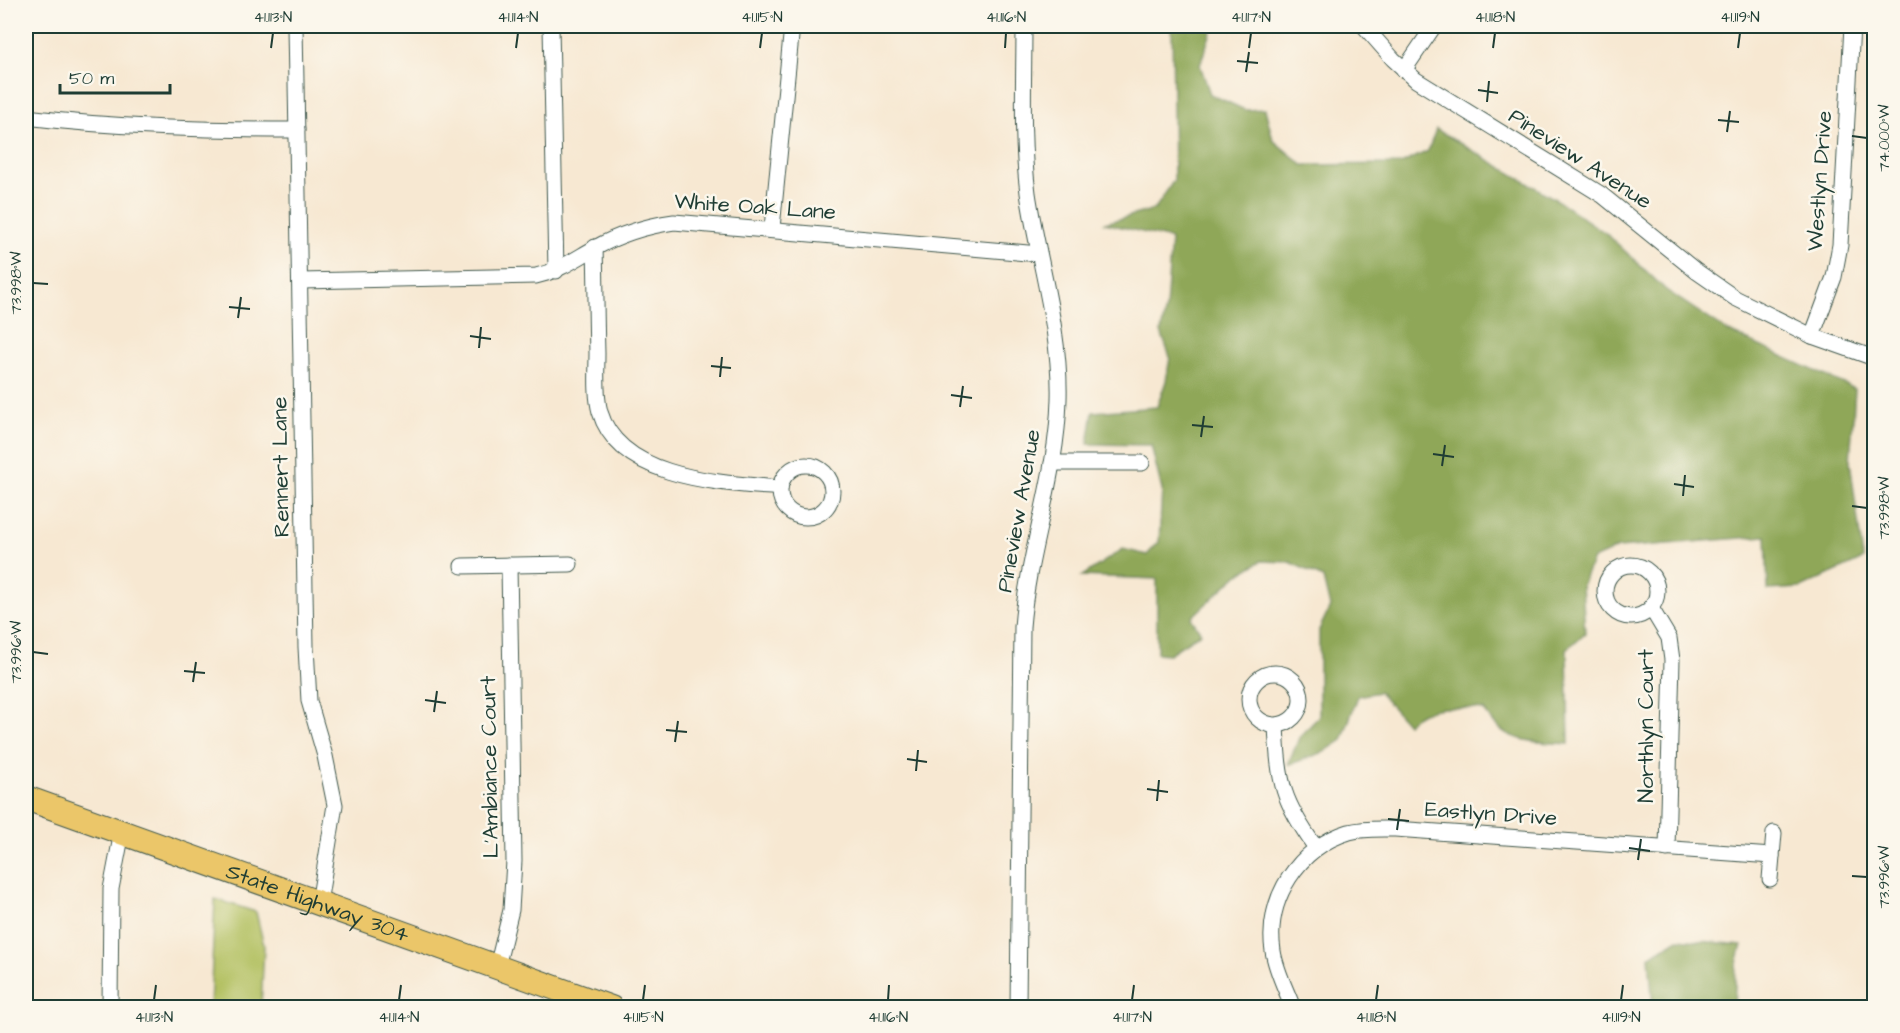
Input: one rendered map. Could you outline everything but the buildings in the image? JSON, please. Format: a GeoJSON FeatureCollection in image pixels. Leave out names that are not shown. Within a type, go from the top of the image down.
{"type":"FeatureCollection","features":[{"type":"Feature","properties":{"kind":"main road","name":"State Highway 304"},"geometry":{"type":"LineString","coordinates":[[26,798],[611,1008]]}},
{"type":"Feature","properties":{"kind":"street","name":"Rennert Lane"},"geometry":{"type":"LineString","coordinates":[[296,26],[309,701],[325,756],[335,805],[319,903]]}},
{"type":"Feature","properties":{"kind":"street"},"geometry":{"type":"LineString","coordinates":[[551,26],[556,271]]}},
{"type":"Feature","properties":{"kind":"street"},"geometry":{"type":"LineString","coordinates":[[772,228],[792,26]]}},
{"type":"Feature","properties":{"kind":"street","name":"Pineview Avenue"},"geometry":{"type":"LineString","coordinates":[[1018,1008],[1022,627],[1025,596],[1052,463],[1059,399],[1058,368],[1025,153],[1024,26]]}},
{"type":"Feature","properties":{"kind":"street","name":"Pineview Avenue"},"geometry":{"type":"LineString","coordinates":[[1364,26],[1404,70],[1444,100],[1602,195],[1721,290],[1770,317],[1812,336],[1875,358]]}},
{"type":"Feature","properties":{"kind":"street"},"geometry":{"type":"LineString","coordinates":[[1404,70],[1434,26]]}},
{"type":"Feature","properties":{"kind":"street","name":"Westlyn Drive"},"geometry":{"type":"LineString","coordinates":[[1812,336],[1834,278],[1840,245],[1852,26]]}},
{"type":"Feature","properties":{"kind":"street"},"geometry":{"type":"LineString","coordinates":[[26,117],[100,126],[201,130],[297,130]]}},
{"type":"Feature","properties":{"kind":"street","name":"White Oak Lane"},"geometry":{"type":"LineString","coordinates":[[300,281],[510,278],[556,271],[595,247],[642,227],[674,222],[772,228],[1039,254]]}},
{"type":"Feature","properties":{"kind":"street"},"geometry":{"type":"LineString","coordinates":[[595,247],[598,404],[609,431],[642,459],[678,475],[704,481],[780,488]]}},
{"type":"Feature","properties":{"kind":"street"},"geometry":{"type":"LineString","coordinates":[[1052,463],[1142,463]]}},
{"type":"Feature","properties":{"kind":"street"},"geometry":{"type":"LineString","coordinates":[[462,566],[570,564]]}},
{"type":"Feature","properties":{"kind":"street","name":"L'Ambiance Court"},"geometry":{"type":"LineString","coordinates":[[497,967],[511,910],[514,861],[509,565]]}},
{"type":"Feature","properties":{"kind":"street","name":"Northlyn Court"},"geometry":{"type":"LineString","coordinates":[[1651,608],[1669,638],[1672,660],[1667,849]]}},
{"type":"Feature","properties":{"kind":"street"},"geometry":{"type":"LineString","coordinates":[[1276,726],[1279,769],[1285,797],[1294,816],[1316,848]]}},
{"type":"Feature","properties":{"kind":"street","name":"Eastlyn Drive"},"geometry":{"type":"LineString","coordinates":[[1293,1008],[1273,952],[1274,918],[1286,882],[1316,848],[1351,832],[1383,829],[1772,856]]}},
{"type":"Feature","properties":{"kind":"street"},"geometry":{"type":"LineString","coordinates":[[110,1008],[111,889],[122,832]]}},
{"type":"Feature","properties":{"kind":"street"},"geometry":{"type":"LineString","coordinates":[[1770,879],[1774,833]]}},
{"type":"Feature","properties":{"kind":"green space"},"geometry":{"type":"Polygon","coordinates":[[[1172,26],[1213,26],[1200,65],[1210,94],[1245,110],[1265,109],[1273,140],[1303,165],[1401,164],[1428,151],[1436,129],[1555,199],[1607,234],[1666,290],[1729,332],[1855,389],[1850,461],[1863,559],[1800,588],[1768,590],[1766,536],[1618,548],[1593,559],[1582,585],[1585,633],[1567,649],[1569,744],[1531,741],[1510,735],[1501,730],[1484,710],[1442,708],[1415,717],[1407,724],[1379,692],[1358,696],[1342,740],[1324,752],[1288,765],[1299,738],[1319,716],[1319,630],[1330,607],[1323,578],[1290,562],[1261,561],[1236,576],[1191,618],[1201,633],[1169,654],[1157,653],[1157,579],[1082,576],[1123,549],[1147,555],[1159,542],[1162,490],[1151,445],[1088,444],[1093,412],[1157,407],[1166,381],[1170,357],[1161,332],[1166,308],[1171,239],[1105,223],[1155,209],[1174,180],[1172,26]]]}},
{"type":"Feature","properties":{"kind":"green space"},"geometry":{"type":"Polygon","coordinates":[[[215,899],[256,912],[264,946],[261,1007],[210,1007],[215,899]]]}},
{"type":"Feature","properties":{"kind":"green space"},"geometry":{"type":"Polygon","coordinates":[[[1678,939],[1742,945],[1736,967],[1734,1007],[1653,1007],[1649,957],[1678,939]]]}}]}
